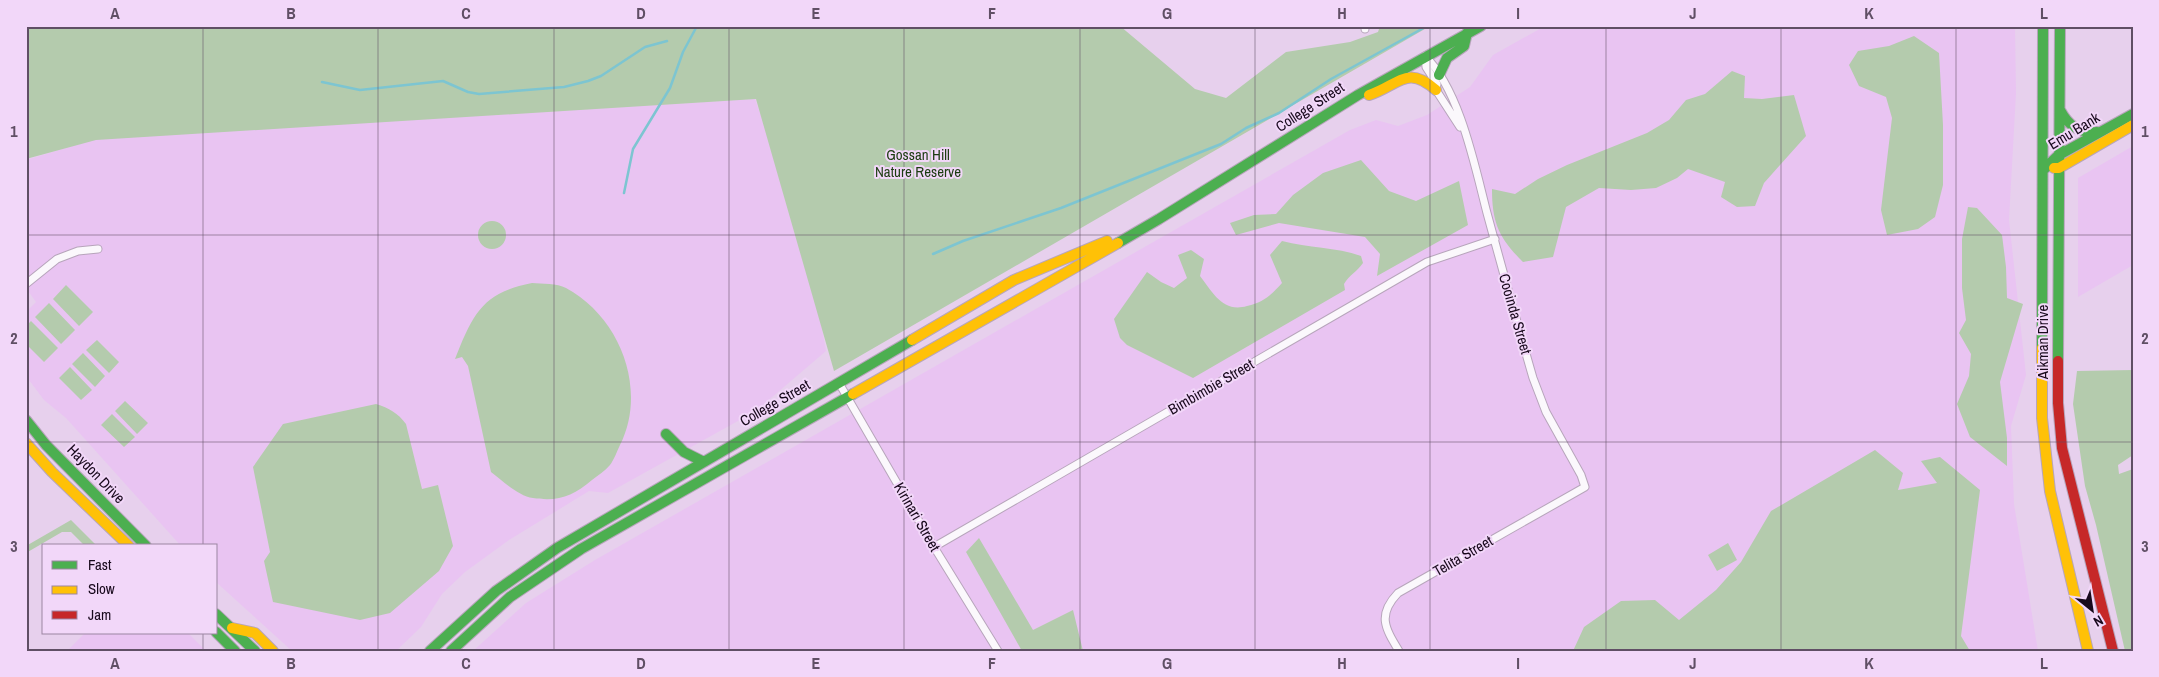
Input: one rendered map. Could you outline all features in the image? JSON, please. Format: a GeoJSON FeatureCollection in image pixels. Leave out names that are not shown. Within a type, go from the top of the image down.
{"type":"FeatureCollection","features":[{"type":"Feature","properties":{"kind":"street","name":"College Street"},"geometry":{"type":"LineString","coordinates":[[451,651],[510,597],[564,560],[1159,219],[1358,95],[1480,26]]}},
{"type":"Feature","properties":{"kind":"street","name":"Aikman Drive"},"geometry":{"type":"LineString","coordinates":[[2043,26],[2042,418],[2050,492],[2088,651]]}},
{"type":"Feature","properties":{"kind":"street","name":"Aikman Drive"},"geometry":{"type":"LineString","coordinates":[[2060,26],[2058,403],[2062,448],[2112,651]]}},
{"type":"Feature","properties":{"kind":"street"},"geometry":{"type":"LineString","coordinates":[[1439,75],[1447,58],[1464,46],[1467,34]]}},
{"type":"Feature","properties":{"kind":"street","name":"Cooinda Street"},"geometry":{"type":"LineString","coordinates":[[1425,56],[1433,63],[1453,100],[1465,134],[1533,378],[1546,412],[1581,475],[1585,486]]}},
{"type":"Feature","properties":{"kind":"street","name":"Cooinda Street"},"geometry":{"type":"LineString","coordinates":[[1425,56],[1426,67],[1437,84],[1436,90],[1465,134]]}},
{"type":"Feature","properties":{"kind":"street"},"geometry":{"type":"LineString","coordinates":[[1358,95],[1371,95],[1400,79],[1410,76],[1420,78],[1436,90]]}},
{"type":"Feature","properties":{"kind":"street"},"geometry":{"type":"LineString","coordinates":[[2059,109],[2064,119],[2075,128],[2088,133],[2101,132]]}},
{"type":"Feature","properties":{"kind":"street","name":"Emu Bank"},"geometry":{"type":"LineString","coordinates":[[2043,170],[2059,155],[2133,114]]}},
{"type":"Feature","properties":{"kind":"street","name":"Emu Bank"},"geometry":{"type":"LineString","coordinates":[[2043,170],[2059,168],[2133,125]]}},
{"type":"Feature","properties":{"kind":"street","name":"College Street"},"geometry":{"type":"LineString","coordinates":[[430,651],[496,591],[558,548],[1014,280],[1159,219]]}},
{"type":"Feature","properties":{"kind":"street","name":"Bimbimbie Street"},"geometry":{"type":"LineString","coordinates":[[934,547],[1427,262],[1495,239]]}},
{"type":"Feature","properties":{"kind":"street"},"geometry":{"type":"LineString","coordinates":[[26,284],[67,254],[98,249]]}},
{"type":"Feature","properties":{"kind":"street","name":"Kirinari Street"},"geometry":{"type":"LineString","coordinates":[[839,382],[934,547],[998,651]]}},
{"type":"Feature","properties":{"kind":"street","name":"Haydon Drive"},"geometry":{"type":"LineString","coordinates":[[26,420],[46,445],[144,544]]}},
{"type":"Feature","properties":{"kind":"street"},"geometry":{"type":"LineString","coordinates":[[666,434],[684,452],[704,462]]}},
{"type":"Feature","properties":{"kind":"street","name":"Haydon Drive"},"geometry":{"type":"LineString","coordinates":[[26,443],[52,472],[127,544]]}},
{"type":"Feature","properties":{"kind":"street","name":"Telita Street"},"geometry":{"type":"LineString","coordinates":[[1399,651],[1386,629],[1385,615],[1388,604],[1398,594],[1585,486]]}},
{"type":"Feature","properties":{"kind":"street"},"geometry":{"type":"LineString","coordinates":[[218,616],[255,651]]}},
{"type":"Feature","properties":{"kind":"street"},"geometry":{"type":"LineString","coordinates":[[231,628],[255,633],[274,651]]}},
{"type":"Feature","properties":{"kind":"street"},"geometry":{"type":"LineString","coordinates":[[218,634],[235,651]]}},
{"type":"Feature","properties":{"kind":"shaded area"},"geometry":{"type":"Polygon","coordinates":[[[1545,26],[2015,26],[2016,93],[2009,220],[2026,375],[2011,426],[2014,504],[2038,651],[473,651],[526,603],[595,560],[1350,130],[1376,120],[1398,126],[1427,115],[1470,87],[1493,55],[1545,26]]]}},
{"type":"Feature","properties":{"kind":"shaded area"},"geometry":{"type":"Polygon","coordinates":[[[755,99],[807,244],[826,351],[756,411],[608,493],[589,491],[509,540],[465,572],[442,594],[421,627],[396,651],[292,651],[218,584],[218,544],[179,544],[66,418],[44,400],[26,376],[26,312],[36,302],[26,288],[26,160],[96,139],[755,99]]]}},
{"type":"Feature","properties":{"kind":"shaded area"},"geometry":{"type":"Polygon","coordinates":[[[2133,146],[2133,265],[2078,297],[2078,178],[2133,146]]]}},
{"type":"Feature","properties":{"kind":"shaded area"},"geometry":{"type":"Polygon","coordinates":[[[84,634],[189,634],[206,651],[67,651],[84,634]]]}},
{"type":"Feature","properties":{"kind":"green space","name":"Gossan Hill Nature Reserve"},"geometry":{"type":"Polygon","coordinates":[[[26,26],[1120,26],[1195,89],[1226,98],[1286,52],[1350,42],[1378,32],[1380,26],[1430,26],[834,371],[756,99],[96,140],[26,159],[26,26]]]}},
{"type":"Feature","properties":{"kind":"green space"},"geometry":{"type":"Polygon","coordinates":[[[1914,36],[1939,53],[1943,125],[1943,185],[1935,217],[1918,229],[1887,235],[1881,210],[1892,118],[1886,97],[1859,86],[1849,65],[1858,51],[1889,46],[1914,36]]]}},
{"type":"Feature","properties":{"kind":"green space"},"geometry":{"type":"Polygon","coordinates":[[[1732,71],[1745,76],[1744,98],[1762,99],[1794,95],[1806,136],[1764,183],[1755,206],[1737,207],[1721,197],[1725,182],[1688,169],[1677,178],[1656,188],[1631,190],[1599,188],[1566,207],[1553,257],[1523,262],[1508,245],[1495,221],[1492,189],[1515,194],[1538,179],[1567,165],[1647,133],[1669,120],[1686,100],[1705,94],[1732,71]]]}},
{"type":"Feature","properties":{"kind":"green space"},"geometry":{"type":"Polygon","coordinates":[[[1361,160],[1389,191],[1416,201],[1459,181],[1468,225],[1377,276],[1380,254],[1365,237],[1279,223],[1236,235],[1230,223],[1254,215],[1276,214],[1293,195],[1323,173],[1361,160]]]}},
{"type":"Feature","properties":{"kind":"green space"},"geometry":{"type":"Polygon","coordinates":[[[1968,207],[1977,208],[2002,235],[2007,298],[2023,304],[2000,382],[2007,438],[2007,466],[1970,437],[1957,404],[1969,376],[1971,354],[1959,333],[1966,320],[1962,288],[1962,239],[1968,207]]]}},
{"type":"Feature","properties":{"kind":"green space"},"geometry":{"type":"Polygon","coordinates":[[[492,221],[502,225],[506,235],[502,245],[492,249],[482,245],[478,235],[482,225],[492,221]]]}},
{"type":"Feature","properties":{"kind":"green space"},"geometry":{"type":"Polygon","coordinates":[[[1282,241],[1351,253],[1361,256],[1363,263],[1344,284],[1345,290],[1193,378],[1127,345],[1120,338],[1114,319],[1147,272],[1174,288],[1187,278],[1178,255],[1191,250],[1204,259],[1200,276],[1219,300],[1231,307],[1247,306],[1267,298],[1282,283],[1270,255],[1282,241]]]}},
{"type":"Feature","properties":{"kind":"green space"},"geometry":{"type":"Polygon","coordinates":[[[532,283],[562,286],[585,301],[601,317],[614,336],[624,356],[629,378],[631,401],[628,423],[620,445],[608,467],[572,494],[550,499],[527,497],[511,488],[491,472],[468,366],[462,357],[455,359],[474,318],[490,300],[515,287],[532,283]]]}},
{"type":"Feature","properties":{"kind":"green space"},"geometry":{"type":"Polygon","coordinates":[[[66,285],[93,312],[79,326],[53,299],[66,285]]]}},
{"type":"Feature","properties":{"kind":"green space"},"geometry":{"type":"Polygon","coordinates":[[[49,303],[75,330],[61,344],[35,317],[49,303]]]}},
{"type":"Feature","properties":{"kind":"green space"},"geometry":{"type":"Polygon","coordinates":[[[31,321],[58,348],[44,362],[26,344],[26,326],[31,321]]]}},
{"type":"Feature","properties":{"kind":"green space"},"geometry":{"type":"Polygon","coordinates":[[[97,340],[119,362],[109,373],[86,350],[97,340]]]}},
{"type":"Feature","properties":{"kind":"green space"},"geometry":{"type":"Polygon","coordinates":[[[83,353],[105,376],[95,387],[72,364],[83,353]]]}},
{"type":"Feature","properties":{"kind":"green space"},"geometry":{"type":"Polygon","coordinates":[[[70,367],[92,390],[81,400],[59,378],[70,367]]]}},
{"type":"Feature","properties":{"kind":"green space"},"geometry":{"type":"Polygon","coordinates":[[[2133,370],[2133,455],[2118,465],[2119,474],[2133,469],[2133,651],[2125,651],[2096,525],[2085,486],[2073,404],[2077,371],[2133,370]]]}},
{"type":"Feature","properties":{"kind":"green space"},"geometry":{"type":"Polygon","coordinates":[[[125,401],[148,423],[137,434],[115,411],[125,401]]]}},
{"type":"Feature","properties":{"kind":"green space"},"geometry":{"type":"Polygon","coordinates":[[[376,404],[393,411],[406,424],[422,489],[438,485],[453,546],[439,571],[390,613],[360,620],[273,602],[264,561],[270,552],[253,467],[283,424],[376,404]]]}},
{"type":"Feature","properties":{"kind":"green space"},"geometry":{"type":"Polygon","coordinates":[[[112,414],[135,437],[124,447],[101,425],[112,414]]]}},
{"type":"Feature","properties":{"kind":"green space"},"geometry":{"type":"Polygon","coordinates":[[[1875,450],[1903,473],[1898,490],[1937,483],[1921,461],[1940,457],[1980,490],[1961,636],[1970,651],[1573,651],[1584,627],[1621,601],[1655,600],[1679,620],[1716,590],[1741,562],[1771,511],[1875,450]]]}},
{"type":"Feature","properties":{"kind":"green space"},"geometry":{"type":"Polygon","coordinates":[[[71,520],[95,544],[83,544],[71,532],[62,532],[26,553],[26,546],[71,520]]]}},
{"type":"Feature","properties":{"kind":"green space"},"geometry":{"type":"Polygon","coordinates":[[[979,538],[1033,630],[1073,610],[1083,651],[1022,651],[966,552],[979,538]]]}},
{"type":"Feature","properties":{"kind":"green space"},"geometry":{"type":"Polygon","coordinates":[[[1728,543],[1737,560],[1717,571],[1708,555],[1728,543]]]}},
{"type":"Feature","properties":{"kind":"waterway"},"geometry":{"type":"LineString","coordinates":[[624,193],[633,149],[670,88],[683,52],[697,26]]}},
{"type":"Feature","properties":{"kind":"waterway"},"geometry":{"type":"LineString","coordinates":[[933,254],[963,241],[1061,208],[1221,144],[1246,128],[1279,113],[1331,79],[1427,26]]}},
{"type":"Feature","properties":{"kind":"waterway"},"geometry":{"type":"LineString","coordinates":[[322,82],[360,90],[443,81],[468,92],[479,94],[564,87],[601,76],[645,47],[667,41]]}},
{"type":"Feature","properties":{"kind":"traffic: fast"},"geometry":{"type":"LineString","coordinates":[[1118,243],[1358,95],[1481,26]]}},
{"type":"Feature","properties":{"kind":"traffic: fast"},"geometry":{"type":"LineString","coordinates":[[2042,348],[2043,26]]}},
{"type":"Feature","properties":{"kind":"traffic: fast"},"geometry":{"type":"LineString","coordinates":[[2058,361],[2060,26]]}},
{"type":"Feature","properties":{"kind":"traffic: fast"},"geometry":{"type":"LineString","coordinates":[[1439,75],[1447,58],[1464,46],[1467,33]]}},
{"type":"Feature","properties":{"kind":"traffic: fast"},"geometry":{"type":"LineString","coordinates":[[2060,110],[2070,124],[2079,130],[2097,132]]}},
{"type":"Feature","properties":{"kind":"traffic: fast"},"geometry":{"type":"LineString","coordinates":[[2043,170],[2059,155],[2133,114]]}},
{"type":"Feature","properties":{"kind":"traffic: fast"},"geometry":{"type":"LineString","coordinates":[[430,651],[496,591],[557,548],[912,340]]}},
{"type":"Feature","properties":{"kind":"traffic: fast"},"geometry":{"type":"LineString","coordinates":[[451,651],[510,597],[581,549],[853,394]]}},
{"type":"Feature","properties":{"kind":"traffic: fast"},"geometry":{"type":"LineString","coordinates":[[26,420],[46,445],[144,544]]}},
{"type":"Feature","properties":{"kind":"traffic: fast"},"geometry":{"type":"LineString","coordinates":[[666,434],[684,452],[704,462]]}},
{"type":"Feature","properties":{"kind":"traffic: fast"},"geometry":{"type":"LineString","coordinates":[[218,616],[255,651]]}},
{"type":"Feature","properties":{"kind":"traffic: fast"},"geometry":{"type":"LineString","coordinates":[[218,634],[235,651]]}},
{"type":"Feature","properties":{"kind":"traffic: slow"},"geometry":{"type":"LineString","coordinates":[[1369,95],[1403,79],[1410,78],[1418,78],[1436,90]]}},
{"type":"Feature","properties":{"kind":"traffic: slow"},"geometry":{"type":"LineString","coordinates":[[2054,168],[2059,168],[2133,125]]}},
{"type":"Feature","properties":{"kind":"traffic: slow"},"geometry":{"type":"LineString","coordinates":[[912,340],[1014,280],[1107,241]]}},
{"type":"Feature","properties":{"kind":"traffic: slow"},"geometry":{"type":"LineString","coordinates":[[853,394],[1118,243]]}},
{"type":"Feature","properties":{"kind":"traffic: slow"},"geometry":{"type":"LineString","coordinates":[[2042,348],[2042,418],[2050,491],[2088,651]]}},
{"type":"Feature","properties":{"kind":"traffic: slow"},"geometry":{"type":"LineString","coordinates":[[26,443],[52,472],[127,544]]}},
{"type":"Feature","properties":{"kind":"traffic: slow"},"geometry":{"type":"LineString","coordinates":[[232,628],[255,633],[273,651]]}},
{"type":"Feature","properties":{"kind":"traffic: jam"},"geometry":{"type":"LineString","coordinates":[[2058,361],[2058,403],[2062,448],[2113,651]]}}]}
